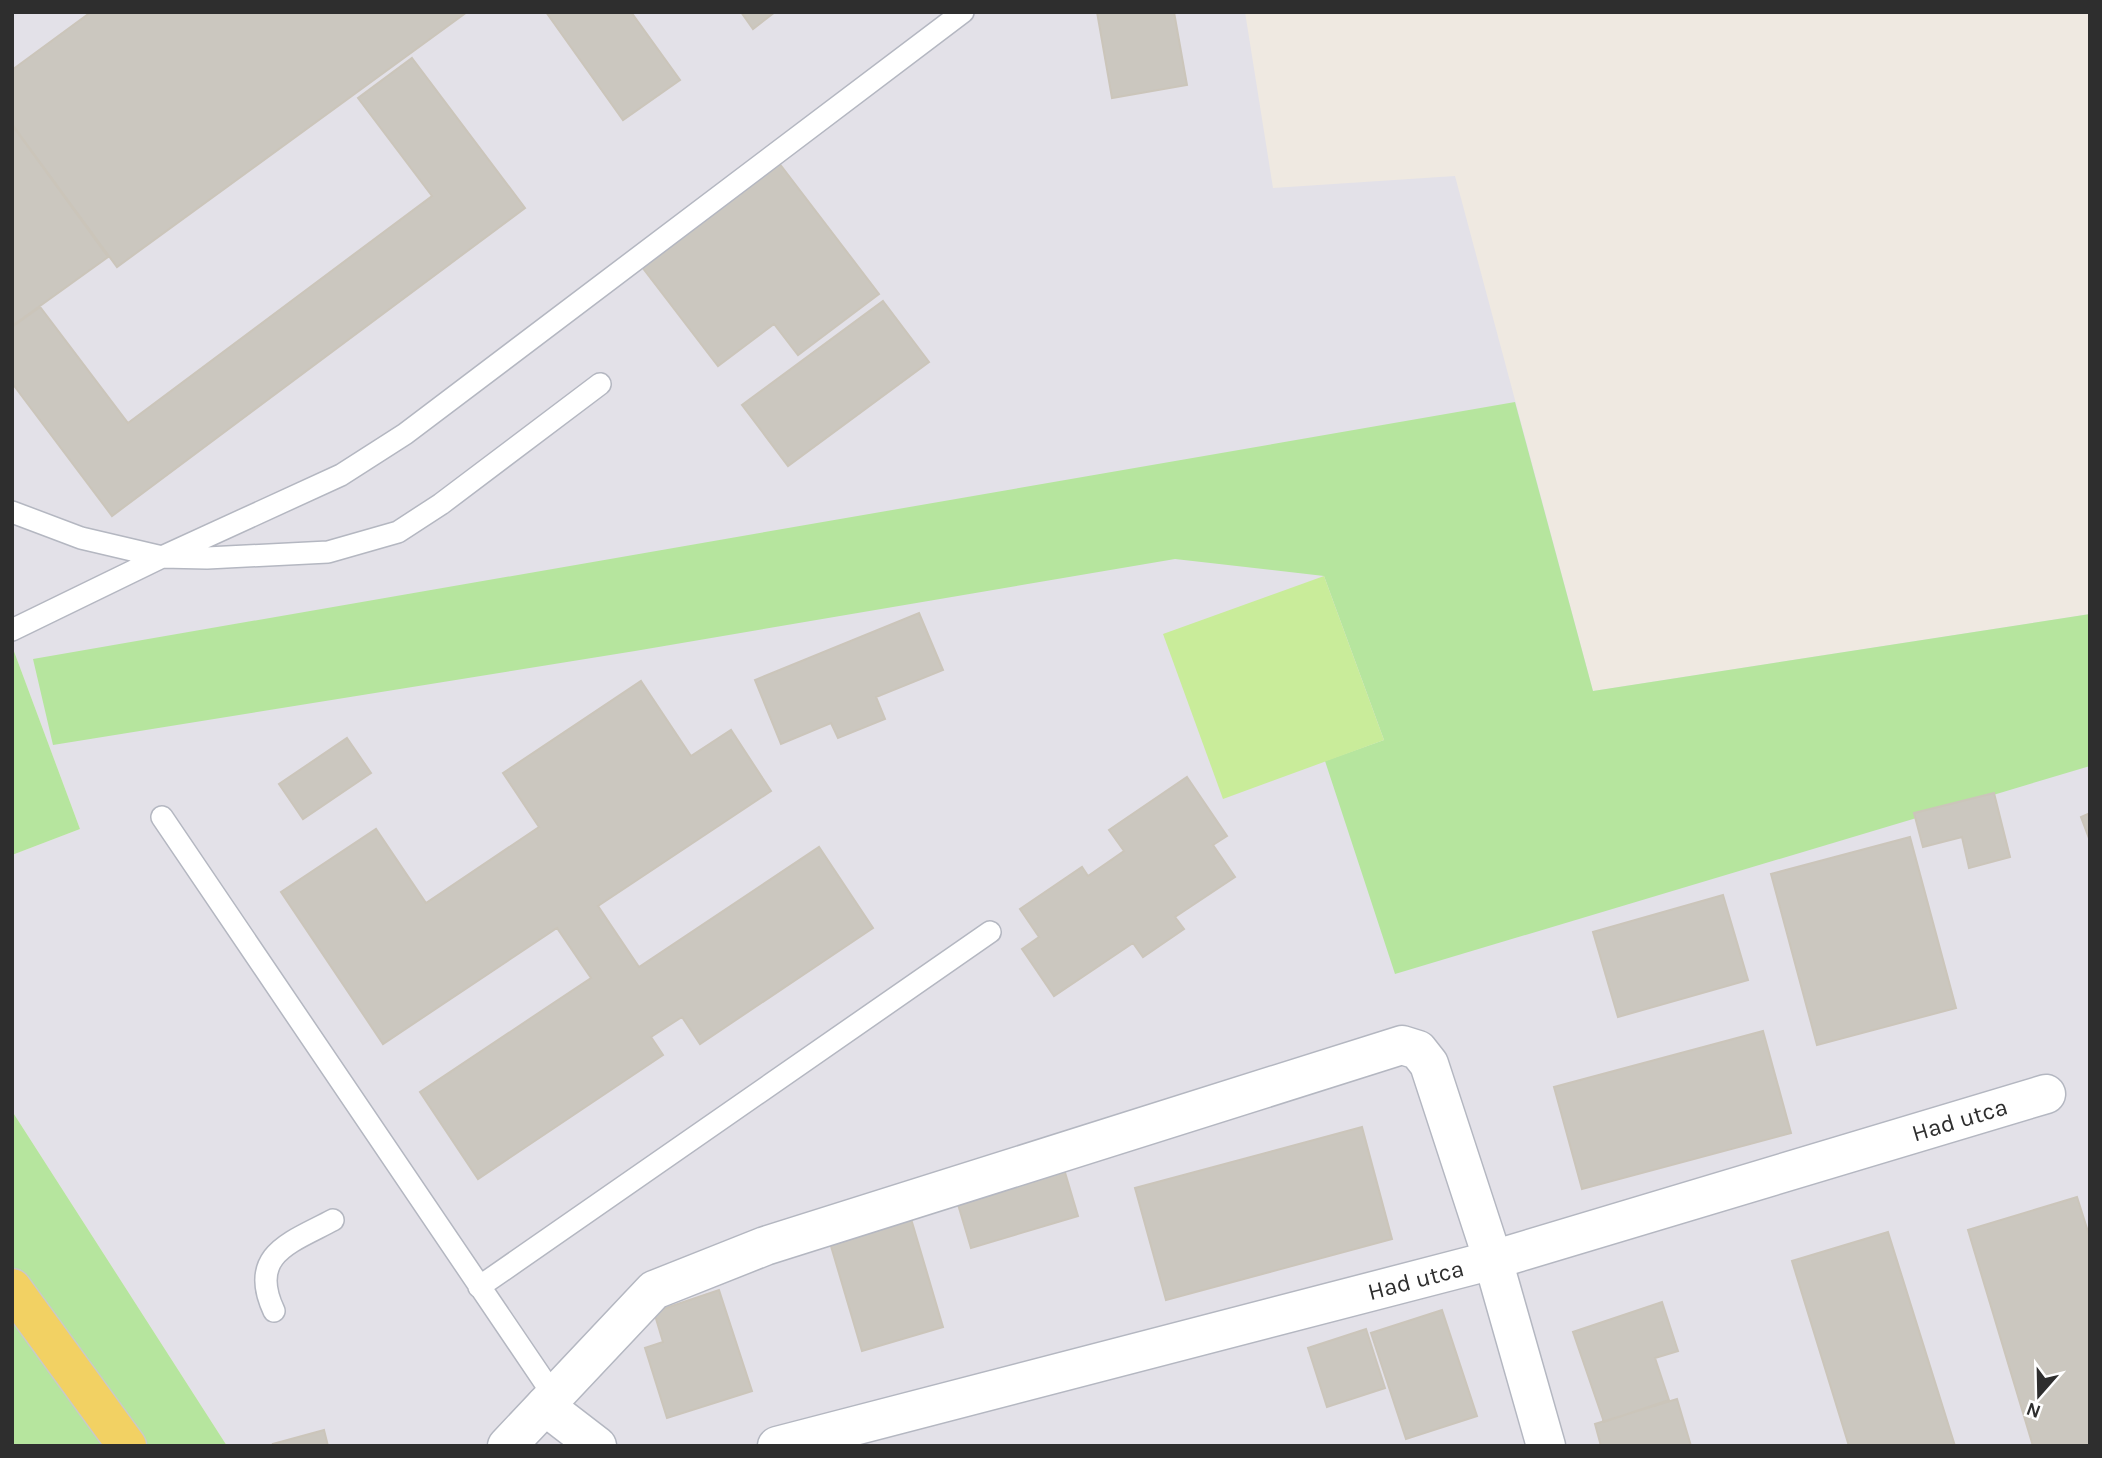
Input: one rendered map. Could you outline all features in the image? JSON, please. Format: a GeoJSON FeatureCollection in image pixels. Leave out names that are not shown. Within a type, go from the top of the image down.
{"type":"FeatureCollection","features":[{"type":"Feature","properties":{"kind":"main road"},"geometry":{"type":"LineString","coordinates":[[12,1288],[127,1446]]}},
{"type":"Feature","properties":{"kind":"street"},"geometry":{"type":"LineString","coordinates":[[507,1446],[654,1290],[765,1246],[1402,1045],[1418,1050],[1429,1064],[1493,1260],[1546,1446]]}},
{"type":"Feature","properties":{"kind":"street","name":"Had utca"},"geometry":{"type":"LineString","coordinates":[[777,1446],[1493,1260],[2046,1094]]}},
{"type":"Feature","properties":{"kind":"street"},"geometry":{"type":"LineString","coordinates":[[549,1401],[597,1446]]}},
{"type":"Feature","properties":{"kind":"lane"},"geometry":{"type":"LineString","coordinates":[[12,630],[162,557],[341,475],[405,434],[963,12]]}},
{"type":"Feature","properties":{"kind":"lane"},"geometry":{"type":"LineString","coordinates":[[12,512],[81,538],[162,557],[207,558],[328,552],[398,532],[441,504],[600,384]]}},
{"type":"Feature","properties":{"kind":"lane"},"geometry":{"type":"LineString","coordinates":[[162,817],[479,1287],[549,1401]]}},
{"type":"Feature","properties":{"kind":"lane"},"geometry":{"type":"LineString","coordinates":[[479,1287],[990,932]]}},
{"type":"Feature","properties":{"kind":"lane"},"geometry":{"type":"LineString","coordinates":[[274,1311],[266,1287],[272,1256],[282,1247],[333,1220]]}},
{"type":"Feature","properties":{"kind":"shaded area"},"geometry":{"type":"Polygon","coordinates":[[[12,12],[1245,12],[1273,188],[1455,176],[1593,691],[2090,614],[2090,1446],[227,1446],[12,1111],[12,855],[80,829],[12,646],[12,12]]]}},
{"type":"Feature","properties":{"kind":"green space"},"geometry":{"type":"Polygon","coordinates":[[[1515,402],[1593,691],[2090,614],[2090,766],[1395,974],[1325,761],[1384,740],[1324,576],[1175,559],[635,651],[53,745],[33,659],[1515,402]]]}},
{"type":"Feature","properties":{"kind":"green space"},"geometry":{"type":"Polygon","coordinates":[[[1324,576],[1384,740],[1223,799],[1163,634],[1324,576]]]}},
{"type":"Feature","properties":{"kind":"green space"},"geometry":{"type":"Polygon","coordinates":[[[12,646],[80,829],[12,855],[12,646]]]}},
{"type":"Feature","properties":{"kind":"green space"},"geometry":{"type":"Polygon","coordinates":[[[12,1111],[227,1446],[12,1446],[12,1111]]]}},
{"type":"Feature","properties":{"kind":"building"},"geometry":{"type":"Polygon","coordinates":[[[91,12],[467,12],[117,267],[12,124],[12,70],[91,12]]]}},
{"type":"Feature","properties":{"kind":"building"},"geometry":{"type":"Polygon","coordinates":[[[546,12],[631,12],[680,80],[623,120],[546,12]]]}},
{"type":"Feature","properties":{"kind":"building"},"geometry":{"type":"Polygon","coordinates":[[[741,12],[775,12],[753,29],[741,12]]]}},
{"type":"Feature","properties":{"kind":"building"},"geometry":{"type":"Polygon","coordinates":[[[1097,12],[1174,12],[1187,85],[1112,98],[1097,12]]]}},
{"type":"Feature","properties":{"kind":"building"},"geometry":{"type":"Polygon","coordinates":[[[412,58],[525,208],[112,516],[12,383],[12,327],[40,307],[128,423],[432,196],[358,98],[412,58]]]}},
{"type":"Feature","properties":{"kind":"building"},"geometry":{"type":"Polygon","coordinates":[[[12,125],[108,257],[12,326],[12,125]]]}},
{"type":"Feature","properties":{"kind":"building"},"geometry":{"type":"Polygon","coordinates":[[[779,163],[879,294],[798,355],[774,324],[718,366],[642,267],[779,163]]]}},
{"type":"Feature","properties":{"kind":"building"},"geometry":{"type":"Polygon","coordinates":[[[883,301],[929,362],[788,466],[742,405],[883,301]]]}},
{"type":"Feature","properties":{"kind":"building"},"geometry":{"type":"Polygon","coordinates":[[[919,613],[943,670],[876,697],[885,719],[838,738],[831,723],[781,744],[755,680],[919,613]]]}},
{"type":"Feature","properties":{"kind":"building"},"geometry":{"type":"Polygon","coordinates":[[[641,681],[691,756],[731,730],[771,791],[598,906],[639,967],[819,847],[873,928],[700,1044],[682,1017],[651,1037],[663,1055],[478,1179],[420,1092],[591,978],[557,928],[383,1044],[281,892],[376,829],[426,903],[539,827],[503,773],[641,681]]]}},
{"type":"Feature","properties":{"kind":"building"},"geometry":{"type":"Polygon","coordinates":[[[347,738],[371,773],[303,819],[279,784],[347,738]]]}},
{"type":"Feature","properties":{"kind":"building"},"geometry":{"type":"Polygon","coordinates":[[[1187,777],[1227,836],[1213,845],[1235,877],[1175,917],[1184,929],[1143,957],[1133,943],[1054,996],[1022,949],[1039,937],[1020,909],[1082,867],[1088,876],[1124,851],[1109,830],[1187,777]]]}},
{"type":"Feature","properties":{"kind":"building"},"geometry":{"type":"Polygon","coordinates":[[[1994,793],[2010,857],[1969,868],[1962,837],[1923,847],[1914,813],[1994,793]]]}},
{"type":"Feature","properties":{"kind":"building"},"geometry":{"type":"Polygon","coordinates":[[[2090,813],[2090,841],[2081,817],[2090,813]]]}},
{"type":"Feature","properties":{"kind":"building"},"geometry":{"type":"Polygon","coordinates":[[[1910,837],[1956,1008],[1817,1045],[1771,874],[1910,837]]]}},
{"type":"Feature","properties":{"kind":"building"},"geometry":{"type":"Polygon","coordinates":[[[1723,895],[1748,980],[1618,1017],[1593,932],[1723,895]]]}},
{"type":"Feature","properties":{"kind":"building"},"geometry":{"type":"Polygon","coordinates":[[[1763,1031],[1791,1133],[1582,1189],[1554,1087],[1763,1031]]]}},
{"type":"Feature","properties":{"kind":"building"},"geometry":{"type":"Polygon","coordinates":[[[1362,1127],[1392,1239],[1166,1300],[1135,1188],[1362,1127]]]}},
{"type":"Feature","properties":{"kind":"building"},"geometry":{"type":"Polygon","coordinates":[[[1061,1159],[1078,1216],[971,1248],[954,1191],[1061,1159]]]}},
{"type":"Feature","properties":{"kind":"building"},"geometry":{"type":"Polygon","coordinates":[[[2077,1197],[2090,1238],[2090,1446],[2033,1446],[1968,1230],[2077,1197]]]}},
{"type":"Feature","properties":{"kind":"building"},"geometry":{"type":"Polygon","coordinates":[[[909,1212],[943,1327],[862,1351],[828,1236],[909,1212]]]}},
{"type":"Feature","properties":{"kind":"building"},"geometry":{"type":"Polygon","coordinates":[[[1888,1232],[1955,1446],[1849,1446],[1792,1261],[1888,1232]]]}},
{"type":"Feature","properties":{"kind":"building"},"geometry":{"type":"Polygon","coordinates":[[[719,1290],[752,1391],[667,1418],[645,1348],[663,1342],[654,1312],[719,1290]]]}},
{"type":"Feature","properties":{"kind":"building"},"geometry":{"type":"Polygon","coordinates":[[[1662,1302],[1678,1351],[1655,1358],[1669,1400],[1604,1422],[1573,1332],[1662,1302]]]}},
{"type":"Feature","properties":{"kind":"building"},"geometry":{"type":"Polygon","coordinates":[[[1442,1310],[1477,1416],[1406,1439],[1371,1333],[1442,1310]]]}},
{"type":"Feature","properties":{"kind":"building"},"geometry":{"type":"Polygon","coordinates":[[[1366,1329],[1385,1388],[1327,1407],[1308,1348],[1366,1329]]]}},
{"type":"Feature","properties":{"kind":"building"},"geometry":{"type":"Polygon","coordinates":[[[1677,1399],[1691,1446],[1601,1446],[1595,1424],[1677,1399]]]}},
{"type":"Feature","properties":{"kind":"building"},"geometry":{"type":"Polygon","coordinates":[[[324,1430],[328,1446],[273,1444],[324,1430]]]}}]}
